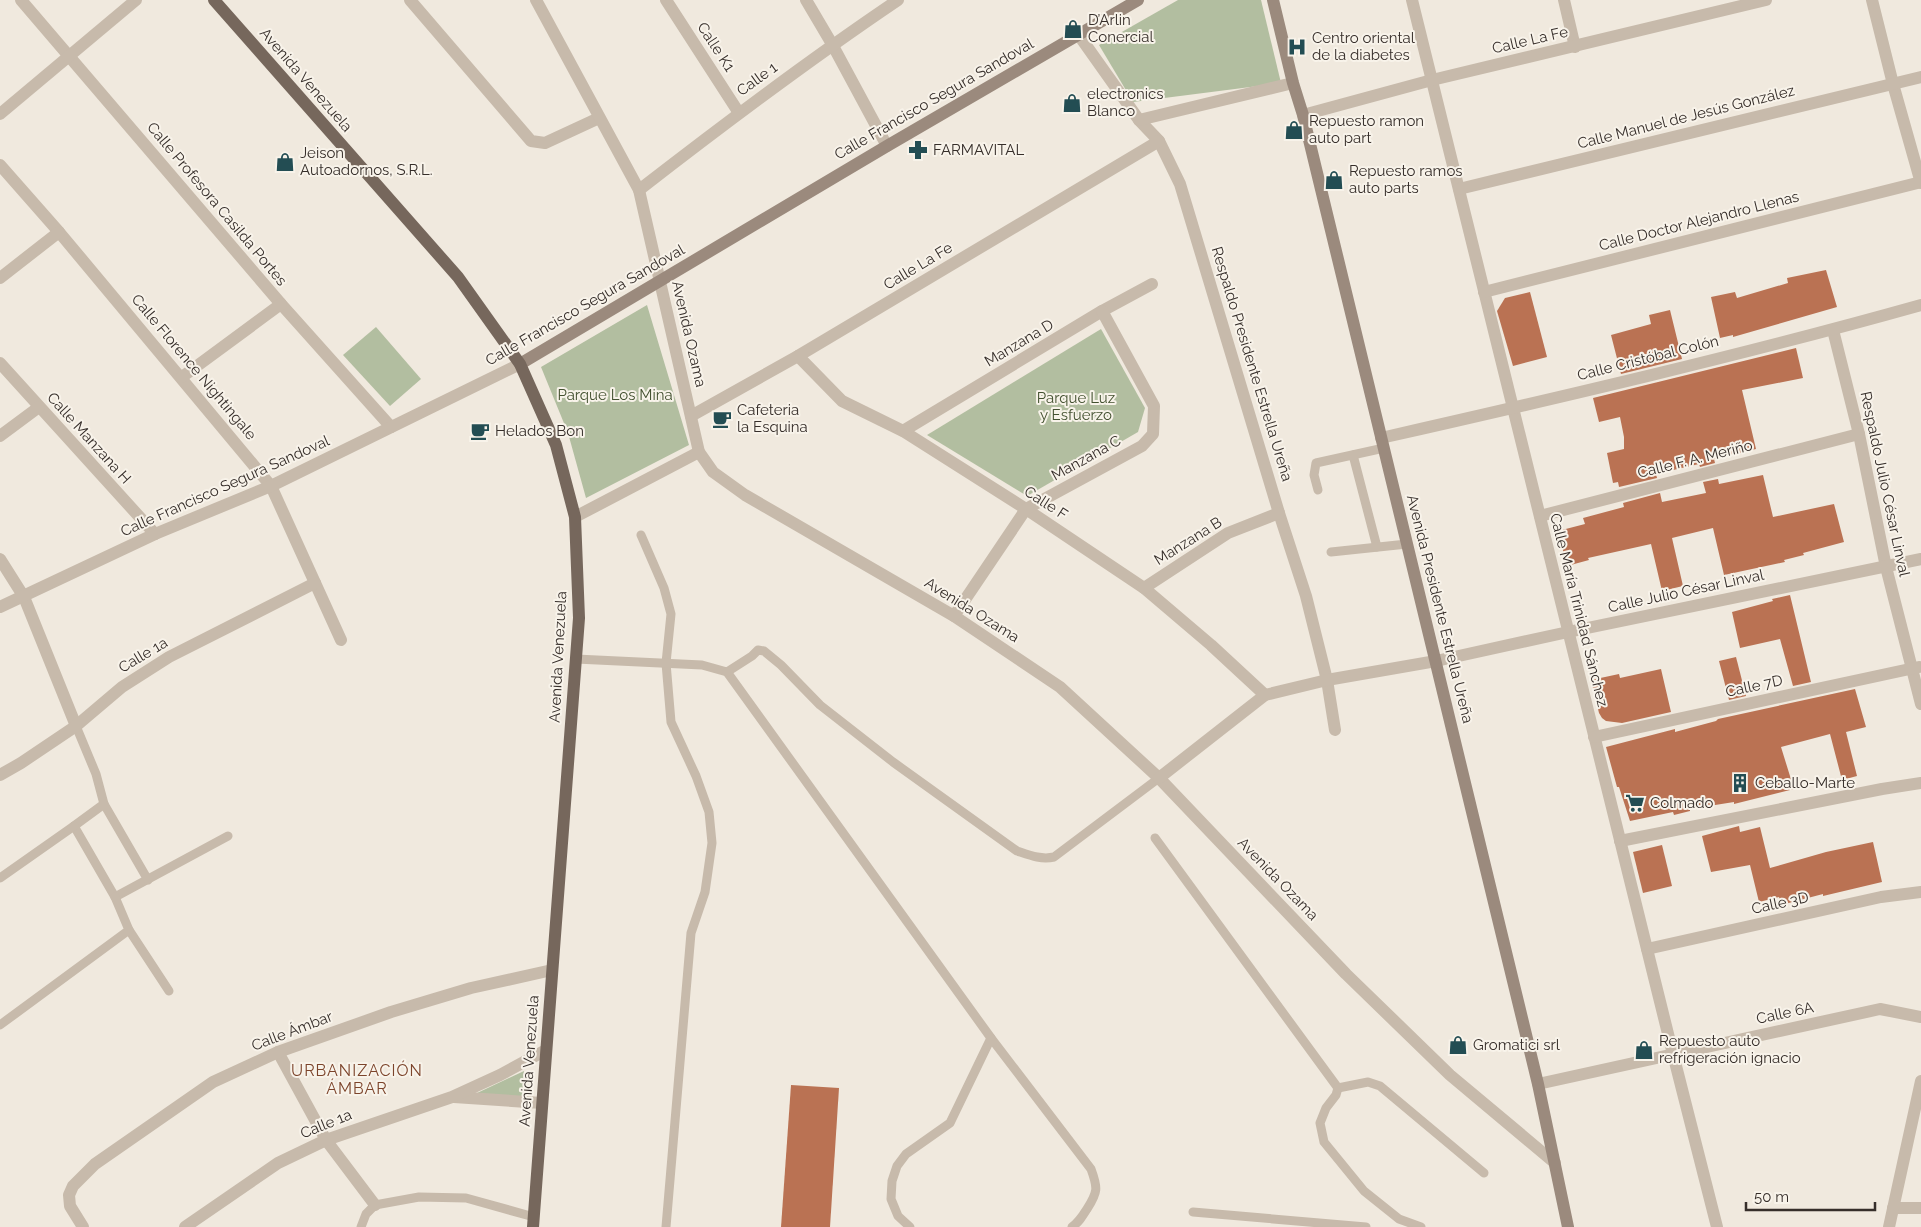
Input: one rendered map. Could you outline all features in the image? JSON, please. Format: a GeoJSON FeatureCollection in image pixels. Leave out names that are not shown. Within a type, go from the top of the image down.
{"type":"FeatureCollection","features":[{"type":"Feature","properties":{"kind":"main road","name":"Avenida Venezuela"},"geometry":{"type":"LineString","coordinates":[[214,0],[458,277],[520,364],[556,445],[575,517],[579,618],[533,1222]]}},
{"type":"Feature","properties":{"kind":"main road","name":"Calle Francisco Segura Sandoval"},"geometry":{"type":"LineString","coordinates":[[520,364],[887,146],[1138,0]]}},
{"type":"Feature","properties":{"kind":"main road","name":"Avenida Presidente Estrella Ureña"},"geometry":{"type":"LineString","coordinates":[[1273,0],[1293,83],[1303,115],[1538,1084],[1568,1227]]}},
{"type":"Feature","properties":{"kind":"street","name":"Calle Profesora Casilda Portes"},"geometry":{"type":"LineString","coordinates":[[21,0],[281,304],[391,427]]}},
{"type":"Feature","properties":{"kind":"street"},"geometry":{"type":"LineString","coordinates":[[0,114],[136,0]]}},
{"type":"Feature","properties":{"kind":"street"},"geometry":{"type":"LineString","coordinates":[[410,0],[531,141],[545,143],[598,118]]}},
{"type":"Feature","properties":{"kind":"street","name":"Avenida Ozama"},"geometry":{"type":"LineString","coordinates":[[536,0],[598,118],[639,190],[699,452],[713,472],[745,495],[954,616],[1060,686],[1159,778],[1353,981],[1450,1075],[1555,1164]]}},
{"type":"Feature","properties":{"kind":"street","name":"Calle K1"},"geometry":{"type":"LineString","coordinates":[[666,0],[739,113]]}},
{"type":"Feature","properties":{"kind":"street"},"geometry":{"type":"LineString","coordinates":[[806,0],[887,146]]}},
{"type":"Feature","properties":{"kind":"street","name":"Calle 1"},"geometry":{"type":"LineString","coordinates":[[639,190],[832,44],[898,0]]}},
{"type":"Feature","properties":{"kind":"street","name":"Calle María Trinidad Sánchez"},"geometry":{"type":"LineString","coordinates":[[1412,0],[1717,1227]]}},
{"type":"Feature","properties":{"kind":"street"},"geometry":{"type":"LineString","coordinates":[[1564,0],[1575,46]]}},
{"type":"Feature","properties":{"kind":"street","name":"Calle La Fe"},"geometry":{"type":"LineString","coordinates":[[1303,115],[1432,80],[1575,46],[1719,5],[1766,0]]}},
{"type":"Feature","properties":{"kind":"street"},"geometry":{"type":"LineString","coordinates":[[1872,0],[1893,84],[1921,182]]}},
{"type":"Feature","properties":{"kind":"street","name":"Respaldo Presidente Estrella Ureña"},"geometry":{"type":"LineString","coordinates":[[1078,34],[1139,120],[1159,141],[1180,184],[1279,513],[1306,596],[1327,680],[1336,730]]}},
{"type":"Feature","properties":{"kind":"street","name":"Calle Manuel de Jesús González"},"geometry":{"type":"LineString","coordinates":[[1459,189],[1921,77]]}},
{"type":"Feature","properties":{"kind":"street"},"geometry":{"type":"LineString","coordinates":[[1139,120],[1293,83]]}},
{"type":"Feature","properties":{"kind":"street","name":"Calle La Fe"},"geometry":{"type":"LineString","coordinates":[[691,416],[798,356],[1159,141]]}},
{"type":"Feature","properties":{"kind":"street","name":"Calle Florence Nightingale"},"geometry":{"type":"LineString","coordinates":[[0,165],[60,232],[271,486],[341,640]]}},
{"type":"Feature","properties":{"kind":"street","name":"Calle Doctor Alejandro Llenas"},"geometry":{"type":"LineString","coordinates":[[1484,292],[1921,182]]}},
{"type":"Feature","properties":{"kind":"street"},"geometry":{"type":"LineString","coordinates":[[0,278],[60,232]]}},
{"type":"Feature","properties":{"kind":"street","name":"Manzana D"},"geometry":{"type":"LineString","coordinates":[[903,431],[1152,284]]}},
{"type":"Feature","properties":{"kind":"street"},"geometry":{"type":"LineString","coordinates":[[182,377],[281,304]]}},
{"type":"Feature","properties":{"kind":"street","name":"Calle Cristóbal Colón"},"geometry":{"type":"LineString","coordinates":[[1382,443],[1513,408],[1833,330],[1921,305]]}},
{"type":"Feature","properties":{"kind":"street","name":"Manzana C"},"geometry":{"type":"LineString","coordinates":[[954,616],[1026,509],[1142,446],[1153,434],[1154,406],[1102,312]]}},
{"type":"Feature","properties":{"kind":"street","name":"Respaldo Julio César Linval"},"geometry":{"type":"LineString","coordinates":[[1833,330],[1859,434],[1886,567],[1917,668],[1921,704]]}},
{"type":"Feature","properties":{"kind":"street","name":"Calle F"},"geometry":{"type":"LineString","coordinates":[[798,356],[842,401],[903,431],[1026,509],[1144,588],[1211,645],[1265,695]]}},
{"type":"Feature","properties":{"kind":"street","name":"Calle Manzana H"},"geometry":{"type":"LineString","coordinates":[[0,363],[155,534]]}},
{"type":"Feature","properties":{"kind":"street","name":"Calle Francisco Segura Sandoval"},"geometry":{"type":"LineString","coordinates":[[0,607],[155,534],[271,486],[520,364]]}},
{"type":"Feature","properties":{"kind":"street"},"geometry":{"type":"LineString","coordinates":[[0,436],[39,407]]}},
{"type":"Feature","properties":{"kind":"street","name":"Calle F. A. Meriño"},"geometry":{"type":"LineString","coordinates":[[1540,516],[1859,434]]}},
{"type":"Feature","properties":{"kind":"street"},"geometry":{"type":"LineString","coordinates":[[575,517],[699,452]]}},
{"type":"Feature","properties":{"kind":"street","name":"Manzana B"},"geometry":{"type":"LineString","coordinates":[[1144,588],[1228,534],[1279,513]]}},
{"type":"Feature","properties":{"kind":"street"},"geometry":{"type":"LineString","coordinates":[[0,559],[24,597],[76,726]]}},
{"type":"Feature","properties":{"kind":"street","name":"Calle Julio César Linval"},"geometry":{"type":"LineString","coordinates":[[1159,778],[1265,695],[1327,680],[1436,661],[1921,559]]}},
{"type":"Feature","properties":{"kind":"street","name":"Calle 1a"},"geometry":{"type":"LineString","coordinates":[[0,775],[21,764],[76,726],[122,687],[170,657],[316,583]]}},
{"type":"Feature","properties":{"kind":"street","name":"Calle 7D"},"geometry":{"type":"LineString","coordinates":[[1594,738],[1917,668]]}},
{"type":"Feature","properties":{"kind":"street"},"geometry":{"type":"LineString","coordinates":[[1620,841],[1921,783]]}},
{"type":"Feature","properties":{"kind":"street","name":"Calle 3D"},"geometry":{"type":"LineString","coordinates":[[1647,949],[1880,897],[1921,892]]}},
{"type":"Feature","properties":{"kind":"street","name":"Calle Ámbar"},"geometry":{"type":"LineString","coordinates":[[83,1227],[70,1206],[69,1195],[73,1186],[95,1164],[213,1082],[278,1052],[391,1012],[462,991],[552,970]]}},
{"type":"Feature","properties":{"kind":"street","name":"Calle 6A"},"geometry":{"type":"LineString","coordinates":[[1538,1084],[1880,1009],[1921,1017]]}},
{"type":"Feature","properties":{"kind":"street","name":"Calle 1a"},"geometry":{"type":"LineString","coordinates":[[185,1227],[278,1163],[326,1140],[452,1097],[500,1075],[546,1050]]}},
{"type":"Feature","properties":{"kind":"street"},"geometry":{"type":"LineString","coordinates":[[278,1052],[326,1140],[375,1206]]}},
{"type":"Feature","properties":{"kind":"street"},"geometry":{"type":"LineString","coordinates":[[1889,1227],[1921,1081]]}},
{"type":"Feature","properties":{"kind":"street"},"geometry":{"type":"LineString","coordinates":[[452,1097],[542,1103]]}},
{"type":"Feature","properties":{"kind":"street"},"geometry":{"type":"LineString","coordinates":[[1893,1208],[1921,1208]]}},
{"type":"Feature","properties":{"kind":"lane"},"geometry":{"type":"LineString","coordinates":[[1318,490],[1314,475],[1316,463],[1353,455],[1382,443]]}},
{"type":"Feature","properties":{"kind":"lane"},"geometry":{"type":"LineString","coordinates":[[1353,455],[1378,547]]}},
{"type":"Feature","properties":{"kind":"lane"},"geometry":{"type":"LineString","coordinates":[[641,535],[664,588],[671,614],[666,663],[671,722],[696,776],[708,812],[712,843],[705,892],[691,933],[666,1227]]}},
{"type":"Feature","properties":{"kind":"lane"},"geometry":{"type":"LineString","coordinates":[[1331,552],[1407,544]]}},
{"type":"Feature","properties":{"kind":"lane"},"geometry":{"type":"LineString","coordinates":[[727,672],[758,650],[764,651],[781,665],[820,704],[893,762],[1017,851],[1031,856],[1046,859],[1054,857],[1159,778]]}},
{"type":"Feature","properties":{"kind":"lane"},"geometry":{"type":"LineString","coordinates":[[576,659],[702,665],[727,672],[991,1038],[1091,1169],[1096,1183],[1096,1195],[1079,1222],[1072,1227]]}},
{"type":"Feature","properties":{"kind":"lane"},"geometry":{"type":"LineString","coordinates":[[76,726],[96,774],[104,804],[148,880]]}},
{"type":"Feature","properties":{"kind":"lane"},"geometry":{"type":"LineString","coordinates":[[0,878],[104,804]]}},
{"type":"Feature","properties":{"kind":"lane"},"geometry":{"type":"LineString","coordinates":[[74,826],[115,897],[129,930],[169,991]]}},
{"type":"Feature","properties":{"kind":"lane"},"geometry":{"type":"LineString","coordinates":[[115,897],[228,836]]}},
{"type":"Feature","properties":{"kind":"lane"},"geometry":{"type":"LineString","coordinates":[[1155,838],[1338,1088]]}},
{"type":"Feature","properties":{"kind":"lane"},"geometry":{"type":"LineString","coordinates":[[0,1025],[129,930]]}},
{"type":"Feature","properties":{"kind":"lane"},"geometry":{"type":"LineString","coordinates":[[910,1227],[898,1216],[891,1200],[892,1181],[897,1166],[906,1154],[950,1123],[991,1038]]}},
{"type":"Feature","properties":{"kind":"lane"},"geometry":{"type":"LineString","coordinates":[[1338,1088],[1368,1082],[1380,1086],[1484,1174]]}},
{"type":"Feature","properties":{"kind":"lane"},"geometry":{"type":"LineString","coordinates":[[1338,1088],[1336,1095],[1326,1108],[1320,1123],[1324,1142],[1364,1191],[1399,1219],[1420,1227]]}},
{"type":"Feature","properties":{"kind":"lane"},"geometry":{"type":"LineString","coordinates":[[361,1227],[366,1214],[375,1206],[419,1197],[466,1198],[533,1222]]}},
{"type":"Feature","properties":{"kind":"lane"},"geometry":{"type":"LineString","coordinates":[[1193,1212],[1366,1227]]}},
{"type":"Feature","properties":{"kind":"green space"},"geometry":{"type":"Polygon","coordinates":[[[1178,0],[1261,0],[1281,83],[1133,102],[1099,45],[1178,0]]]}},
{"type":"Feature","properties":{"kind":"green space","name":"Parque Los Mina"},"geometry":{"type":"Polygon","coordinates":[[[647,305],[689,445],[586,498],[568,433],[541,367],[647,305]]]}},
{"type":"Feature","properties":{"kind":"green space"},"geometry":{"type":"Polygon","coordinates":[[[376,327],[421,379],[390,406],[343,355],[376,327]]]}},
{"type":"Feature","properties":{"kind":"green space","name":"Parque Luz y Esfuerzo"},"geometry":{"type":"Polygon","coordinates":[[[1101,329],[1145,408],[1138,432],[1027,496],[927,435],[1101,329]]]}},
{"type":"Feature","properties":{"kind":"green space"},"geometry":{"type":"Polygon","coordinates":[[[524,1071],[522,1097],[475,1094],[524,1071]]]}},
{"type":"Feature","properties":{"kind":"building"},"geometry":{"type":"Polygon","coordinates":[[[1826,270],[1837,307],[1733,337],[1733,335],[1720,338],[1711,297],[1735,292],[1737,298],[1788,283],[1787,278],[1826,270]]]}},
{"type":"Feature","properties":{"kind":"building"},"geometry":{"type":"Polygon","coordinates":[[[1530,292],[1547,357],[1513,366],[1497,311],[1505,298],[1530,292]]]}},
{"type":"Feature","properties":{"kind":"building"},"geometry":{"type":"Polygon","coordinates":[[[1670,310],[1682,359],[1621,374],[1611,335],[1651,324],[1649,315],[1670,310]]]}},
{"type":"Feature","properties":{"kind":"building"},"geometry":{"type":"Polygon","coordinates":[[[1796,348],[1803,378],[1742,390],[1756,449],[1714,459],[1715,463],[1700,467],[1699,464],[1656,474],[1657,478],[1619,487],[1618,482],[1613,483],[1607,453],[1624,449],[1620,417],[1599,422],[1593,398],[1796,348]]]}},
{"type":"Feature","properties":{"kind":"building"},"geometry":{"type":"Polygon","coordinates":[[[1763,475],[1773,517],[1834,504],[1844,542],[1803,553],[1804,555],[1784,560],[1785,562],[1724,575],[1713,528],[1672,538],[1683,586],[1662,591],[1651,544],[1588,558],[1589,560],[1567,566],[1558,531],[1585,524],[1583,518],[1624,507],[1623,503],[1660,493],[1662,502],[1706,493],[1703,482],[1718,479],[1719,484],[1763,475]]]}},
{"type":"Feature","properties":{"kind":"building"},"geometry":{"type":"Polygon","coordinates":[[[1790,595],[1811,682],[1793,686],[1780,639],[1740,648],[1732,612],[1790,595]]]}},
{"type":"Feature","properties":{"kind":"building"},"geometry":{"type":"Polygon","coordinates":[[[1736,657],[1746,696],[1729,700],[1719,661],[1736,657]]]}},
{"type":"Feature","properties":{"kind":"building"},"geometry":{"type":"Polygon","coordinates":[[[1661,669],[1671,712],[1622,723],[1606,721],[1602,718],[1591,680],[1619,674],[1620,678],[1661,669]]]}},
{"type":"Feature","properties":{"kind":"building"},"geometry":{"type":"Polygon","coordinates":[[[1855,689],[1866,727],[1846,732],[1857,776],[1842,780],[1830,734],[1781,747],[1794,789],[1734,804],[1734,802],[1690,809],[1690,811],[1674,815],[1673,812],[1630,821],[1619,787],[1617,787],[1606,747],[1675,729],[1675,732],[1718,719],[1855,689]]]}},
{"type":"Feature","properties":{"kind":"building"},"geometry":{"type":"Polygon","coordinates":[[[1739,826],[1740,832],[1760,827],[1770,868],[1826,852],[1873,842],[1882,882],[1781,905],[1779,897],[1759,902],[1750,865],[1711,872],[1702,836],[1739,826]]]}},
{"type":"Feature","properties":{"kind":"building"},"geometry":{"type":"Polygon","coordinates":[[[1662,845],[1672,886],[1643,893],[1633,852],[1662,845]]]}},
{"type":"Feature","properties":{"kind":"building"},"geometry":{"type":"Polygon","coordinates":[[[791,1085],[839,1088],[830,1227],[781,1227],[791,1085]]]}},
{"type":"Feature","properties":{"kind":"place","name":"D’Arlin Conercial"},"geometry":{"type":"Point","coordinates":[1073,29]}},
{"type":"Feature","properties":{"kind":"place","name":"Centro oriental de la diabetes"},"geometry":{"type":"Point","coordinates":[1297,47]}},
{"type":"Feature","properties":{"kind":"place","name":"electronics Blanco"},"geometry":{"type":"Point","coordinates":[1072,103]}},
{"type":"Feature","properties":{"kind":"place","name":"Repuesto ramon auto part"},"geometry":{"type":"Point","coordinates":[1294,130]}},
{"type":"Feature","properties":{"kind":"place","name":"FARMAVITAL"},"geometry":{"type":"Point","coordinates":[918,150]}},
{"type":"Feature","properties":{"kind":"place","name":"Jeison Autoadornos, S.R.L."},"geometry":{"type":"Point","coordinates":[285,162]}},
{"type":"Feature","properties":{"kind":"place","name":"Repuesto ramos auto parts"},"geometry":{"type":"Point","coordinates":[1334,180]}},
{"type":"Feature","properties":{"kind":"place","name":"Cafeteria la Esquina"},"geometry":{"type":"Point","coordinates":[722,419]}},
{"type":"Feature","properties":{"kind":"place","name":"Helados Bon"},"geometry":{"type":"Point","coordinates":[480,431]}},
{"type":"Feature","properties":{"kind":"place","name":"Ceballo-Marte"},"geometry":{"type":"Point","coordinates":[1740,783]}},
{"type":"Feature","properties":{"kind":"place","name":"Colmado"},"geometry":{"type":"Point","coordinates":[1635,803]}},
{"type":"Feature","properties":{"kind":"place","name":"Gromatici srl"},"geometry":{"type":"Point","coordinates":[1458,1045]}},
{"type":"Feature","properties":{"kind":"place","name":"Repuesto auto refrigeración ignacio"},"geometry":{"type":"Point","coordinates":[1644,1050]}},
{"type":"Feature","properties":{"kind":"district","name":"URBANIZACIÓN ÁMBAR"},"geometry":{"type":"Point","coordinates":[357,1079]}}]}
